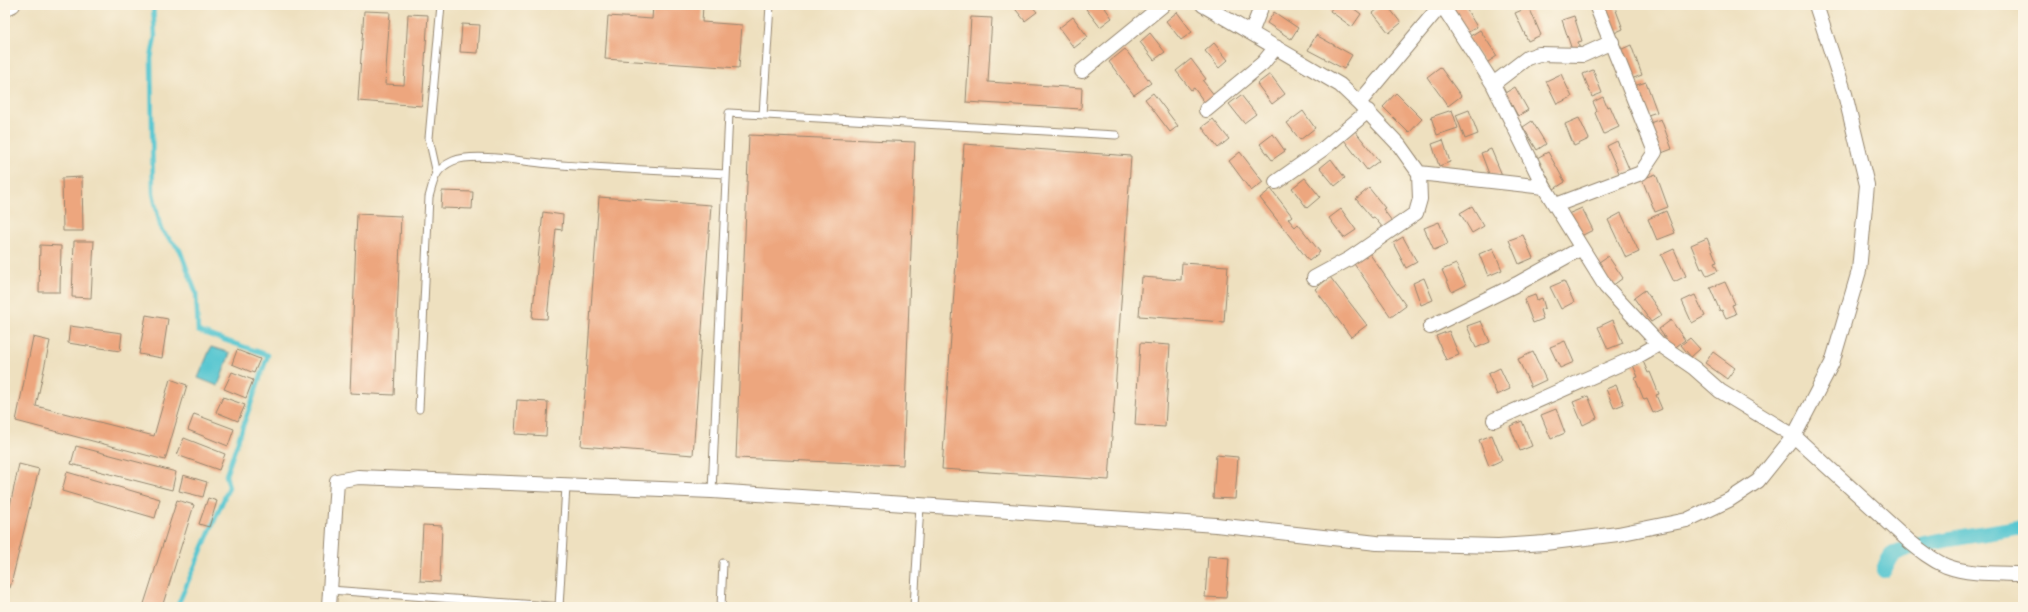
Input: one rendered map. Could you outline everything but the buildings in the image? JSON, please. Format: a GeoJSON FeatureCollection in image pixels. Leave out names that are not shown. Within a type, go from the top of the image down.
{"type":"FeatureCollection","features":[{"type":"Feature","properties":{"kind":"street"},"geometry":{"type":"LineString","coordinates":[[5,9],[13,5]]}},
{"type":"Feature","properties":{"kind":"street"},"geometry":{"type":"LineString","coordinates":[[1082,71],[1163,5]]}},
{"type":"Feature","properties":{"kind":"street"},"geometry":{"type":"LineString","coordinates":[[1204,5],[1340,85],[1399,144],[1419,173],[1420,199],[1416,213],[1349,259],[1314,278]]}},
{"type":"Feature","properties":{"kind":"street"},"geometry":{"type":"LineString","coordinates":[[1251,33],[1262,5]]}},
{"type":"Feature","properties":{"kind":"street"},"geometry":{"type":"LineString","coordinates":[[1276,182],[1323,149],[1363,107],[1441,5],[1493,84],[1544,187],[1580,248],[1606,287],[1659,344],[1694,368],[1720,390],[1794,436],[1928,557],[1946,566],[1966,570],[2023,574]]}},
{"type":"Feature","properties":{"kind":"street"},"geometry":{"type":"LineString","coordinates":[[1556,205],[1641,173],[1655,152],[1596,5]]}},
{"type":"Feature","properties":{"kind":"street"},"geometry":{"type":"LineString","coordinates":[[329,607],[336,481],[358,477],[712,491],[1216,525],[1377,543],[1498,546],[1545,543],[1618,534],[1688,520],[1729,500],[1758,481],[1794,436],[1832,363],[1859,271],[1867,185],[1845,94],[1816,5]]}},
{"type":"Feature","properties":{"kind":"street"},"geometry":{"type":"LineString","coordinates":[[1493,84],[1527,58],[1539,54],[1583,55],[1612,42]]}},
{"type":"Feature","properties":{"kind":"street"},"geometry":{"type":"LineString","coordinates":[[1206,110],[1263,63],[1276,47]]}},
{"type":"Feature","properties":{"kind":"street"},"geometry":{"type":"LineString","coordinates":[[1419,173],[1544,187]]}},
{"type":"Feature","properties":{"kind":"street"},"geometry":{"type":"LineString","coordinates":[[1430,327],[1517,284],[1580,248]]}},
{"type":"Feature","properties":{"kind":"street"},"geometry":{"type":"LineString","coordinates":[[1494,420],[1638,356],[1659,344]]}},
{"type":"Feature","properties":{"kind":"lane"},"geometry":{"type":"LineString","coordinates":[[437,174],[429,138],[441,5]]}},
{"type":"Feature","properties":{"kind":"lane"},"geometry":{"type":"LineString","coordinates":[[763,115],[770,5]]}},
{"type":"Feature","properties":{"kind":"lane"},"geometry":{"type":"LineString","coordinates":[[712,491],[729,113],[1116,135]]}},
{"type":"Feature","properties":{"kind":"lane"},"geometry":{"type":"LineString","coordinates":[[419,409],[429,197],[440,168],[455,161],[471,158],[726,174]]}},
{"type":"Feature","properties":{"kind":"lane"},"geometry":{"type":"LineString","coordinates":[[559,607],[566,486]]}},
{"type":"Feature","properties":{"kind":"lane"},"geometry":{"type":"LineString","coordinates":[[914,607],[920,505]]}},
{"type":"Feature","properties":{"kind":"lane"},"geometry":{"type":"LineString","coordinates":[[721,607],[723,563]]}},
{"type":"Feature","properties":{"kind":"lane"},"geometry":{"type":"LineString","coordinates":[[330,590],[563,607]]}},
{"type":"Feature","properties":{"kind":"water"},"geometry":{"type":"Polygon","coordinates":[[[211,347],[230,353],[218,386],[198,378],[211,347]]]}},
{"type":"Feature","properties":{"kind":"waterway"},"geometry":{"type":"LineString","coordinates":[[153,5],[155,37],[151,58],[153,193],[161,230],[180,250],[196,293],[198,331],[268,355],[226,475],[229,487],[177,607]]}},
{"type":"Feature","properties":{"kind":"waterway"},"geometry":{"type":"LineString","coordinates":[[1884,570],[1891,556],[1899,551],[1953,538],[2023,527]]}}]}
